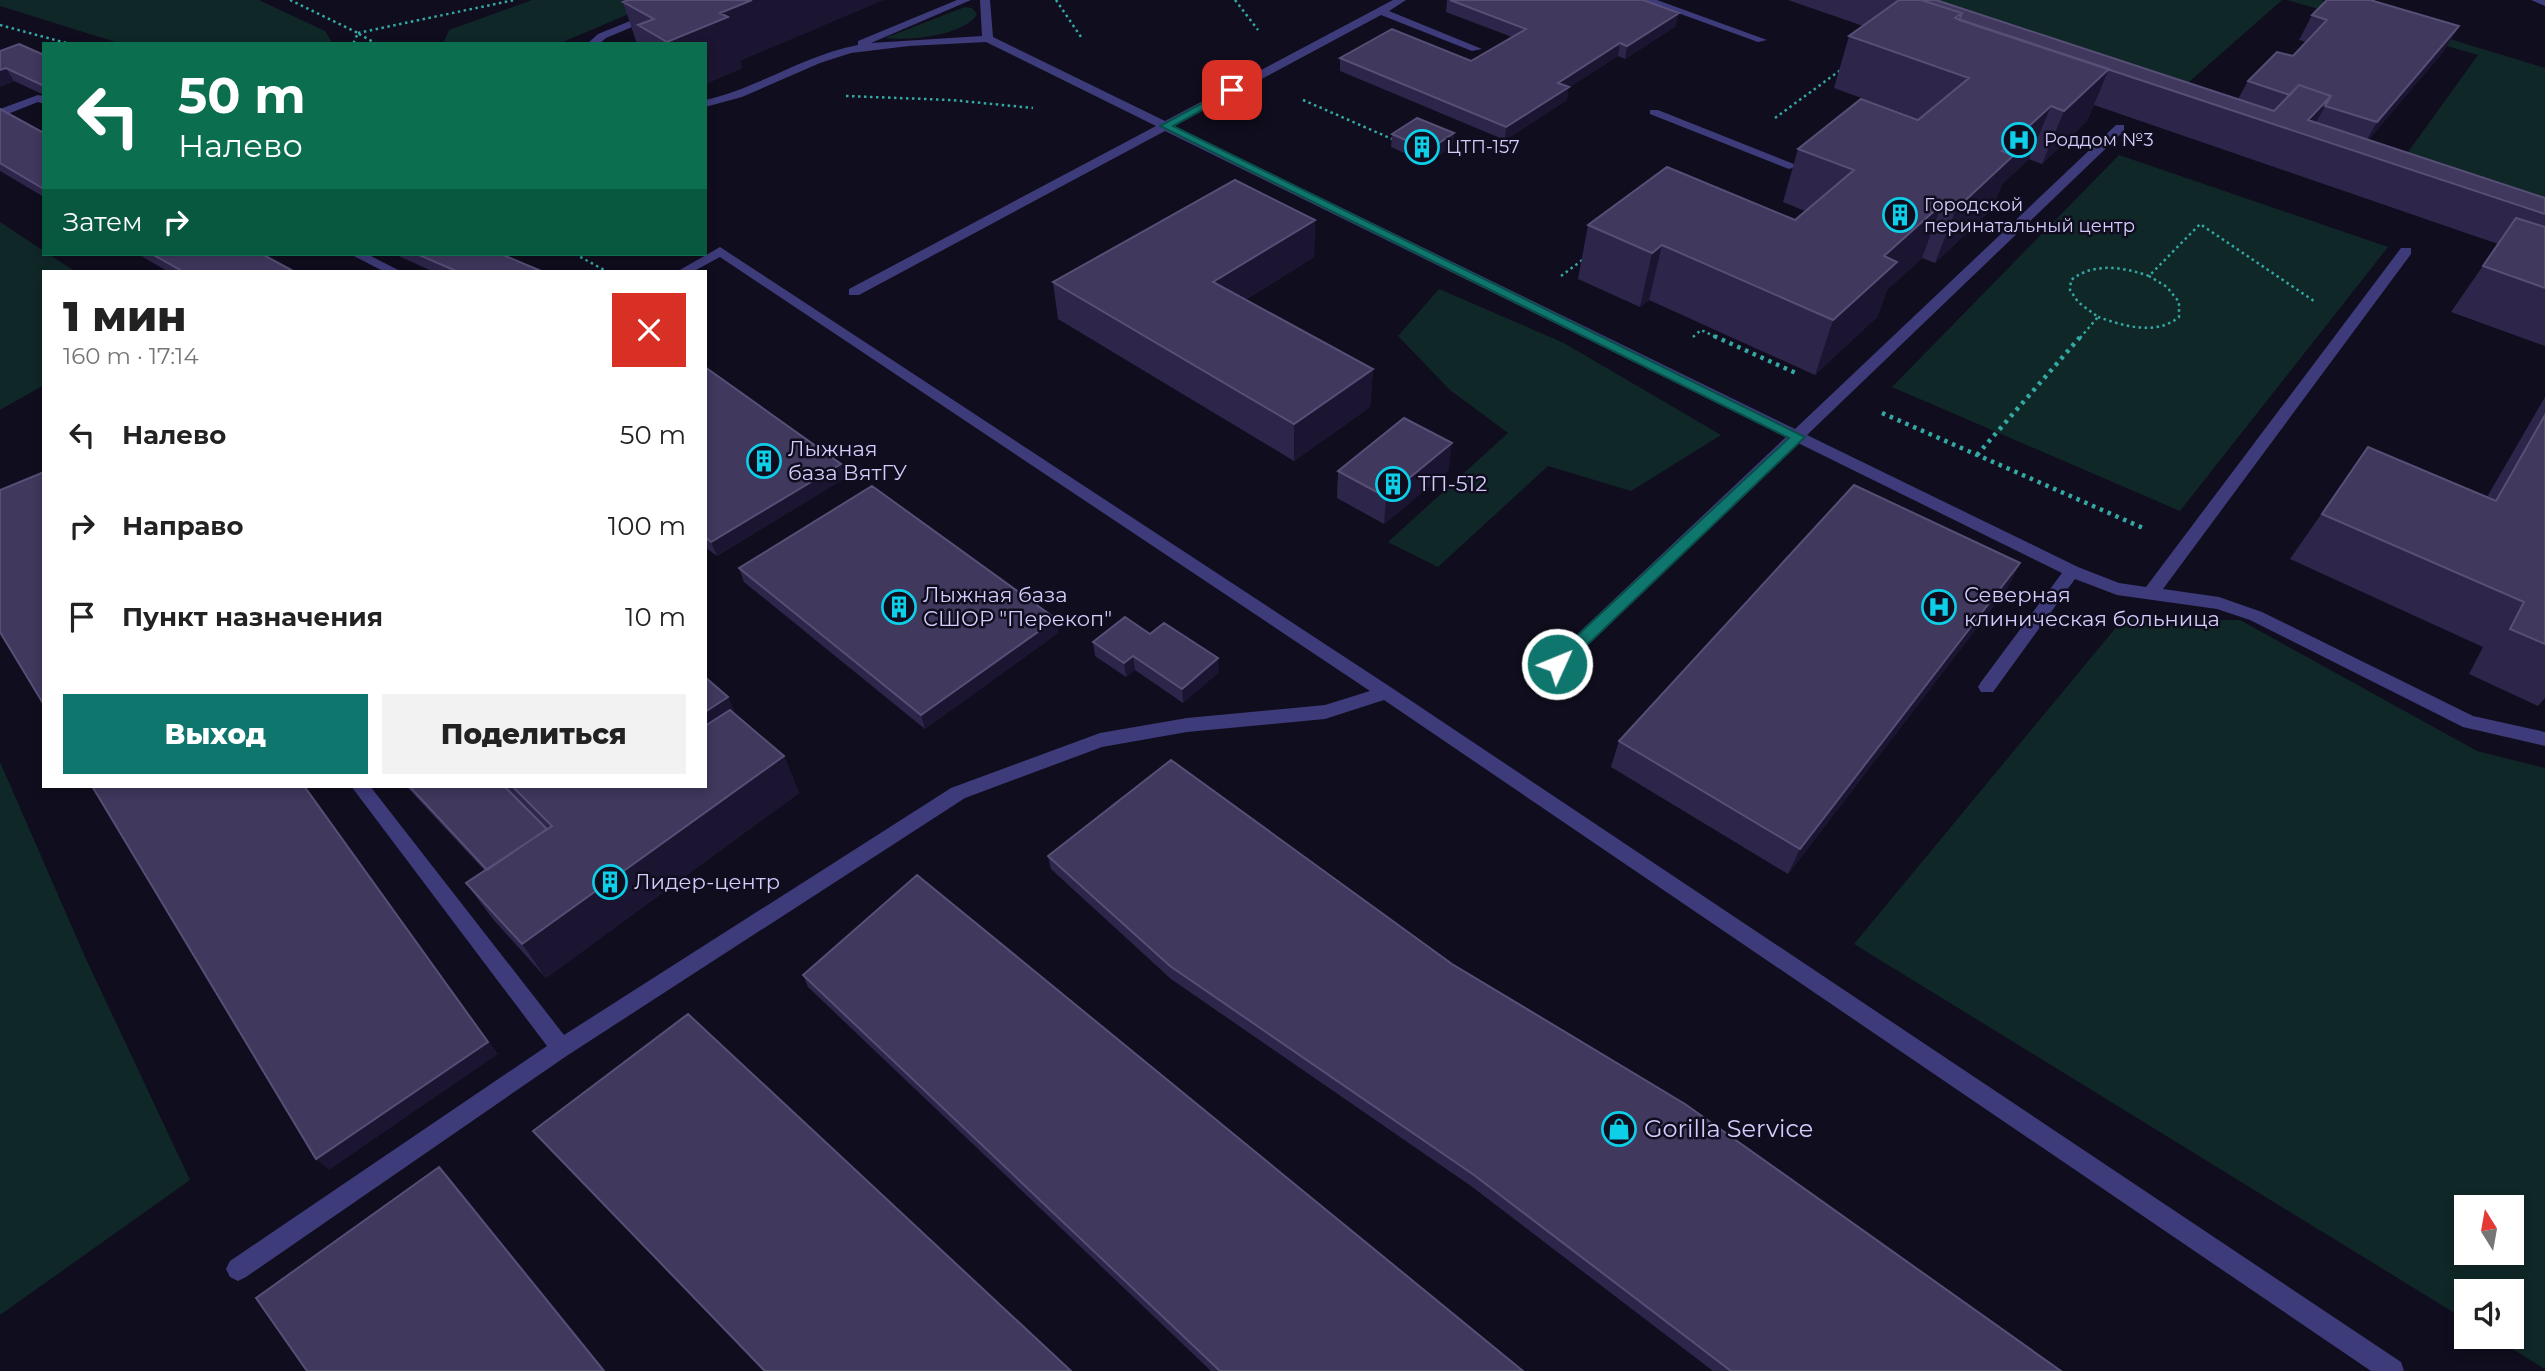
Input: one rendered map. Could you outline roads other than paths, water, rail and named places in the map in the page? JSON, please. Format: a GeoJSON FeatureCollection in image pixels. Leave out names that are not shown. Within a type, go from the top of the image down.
{"type":"FeatureCollection","features":[{"type":"Feature","properties":{"kind":"lane"},"geometry":{"type":"LineString","coordinates":[[594,42],[602,36],[691,0]]}},
{"type":"Feature","properties":{"kind":"lane"},"geometry":{"type":"LineString","coordinates":[[707,104],[726,100],[966,0]]}},
{"type":"Feature","properties":{"kind":"lane"},"geometry":{"type":"LineString","coordinates":[[985,0],[988,38]]}},
{"type":"Feature","properties":{"kind":"lane"},"geometry":{"type":"LineString","coordinates":[[854,292],[1401,0]]}},
{"type":"Feature","properties":{"kind":"lane"},"geometry":{"type":"LineString","coordinates":[[1647,0],[1762,40]]}},
{"type":"Feature","properties":{"kind":"lane"},"geometry":{"type":"LineString","coordinates":[[2536,0],[2545,3]]}},
{"type":"Feature","properties":{"kind":"lane"},"geometry":{"type":"LineString","coordinates":[[1381,11],[1476,49]]}},
{"type":"Feature","properties":{"kind":"lane"},"geometry":{"type":"LineString","coordinates":[[831,55],[863,48],[988,38],[2072,571],[2117,589],[2219,603],[2256,616],[2469,722],[2545,739]]}},
{"type":"Feature","properties":{"kind":"lane"},"geometry":{"type":"LineString","coordinates":[[0,113],[38,98],[42,100]]}},
{"type":"Feature","properties":{"kind":"lane"},"geometry":{"type":"LineString","coordinates":[[1654,112],[1793,166]]}},
{"type":"Feature","properties":{"kind":"lane"},"geometry":{"type":"LineString","coordinates":[[1557,664],[2120,128]]}},
{"type":"Feature","properties":{"kind":"lane"},"geometry":{"type":"LineString","coordinates":[[687,270],[720,251],[1386,693],[2392,1371]]}},
{"type":"Feature","properties":{"kind":"lane"},"geometry":{"type":"LineString","coordinates":[[2151,593],[2406,251]]}},
{"type":"Feature","properties":{"kind":"lane"},"geometry":{"type":"LineString","coordinates":[[361,256],[391,270]]}},
{"type":"Feature","properties":{"kind":"lane"},"geometry":{"type":"LineString","coordinates":[[1987,687],[2072,571]]}},
{"type":"Feature","properties":{"kind":"lane"},"geometry":{"type":"LineString","coordinates":[[238,1269],[561,1048],[958,793],[1100,740],[1187,725],[1325,712],[1386,693]]}},
{"type":"Feature","properties":{"kind":"lane"},"geometry":{"type":"LineString","coordinates":[[362,788],[561,1048]]}},
{"type":"Feature","properties":{"kind":"place","name":"Роддом №3"},"geometry":{"type":"Point","coordinates":[2019,140]}},
{"type":"Feature","properties":{"kind":"place","name":"ЦТП-157"},"geometry":{"type":"Point","coordinates":[1422,147]}},
{"type":"Feature","properties":{"kind":"place","name":"Городской перинатальный центр"},"geometry":{"type":"Point","coordinates":[1900,215]}},
{"type":"Feature","properties":{"kind":"place","name":"Лыжная база ВятГУ"},"geometry":{"type":"Point","coordinates":[764,461]}},
{"type":"Feature","properties":{"kind":"place","name":"ТП-512"},"geometry":{"type":"Point","coordinates":[1393,484]}},
{"type":"Feature","properties":{"kind":"place","name":"Лыжная база СШОР \"Перекоп\""},"geometry":{"type":"Point","coordinates":[899,607]}},
{"type":"Feature","properties":{"kind":"place","name":"Северная клиническая больница"},"geometry":{"type":"Point","coordinates":[1939,607]}},
{"type":"Feature","properties":{"kind":"place","name":"Лидер-центр"},"geometry":{"type":"Point","coordinates":[610,882]}},
{"type":"Feature","properties":{"kind":"place","name":"Gorilla Service"},"geometry":{"type":"Point","coordinates":[1619,1129]}}]}
